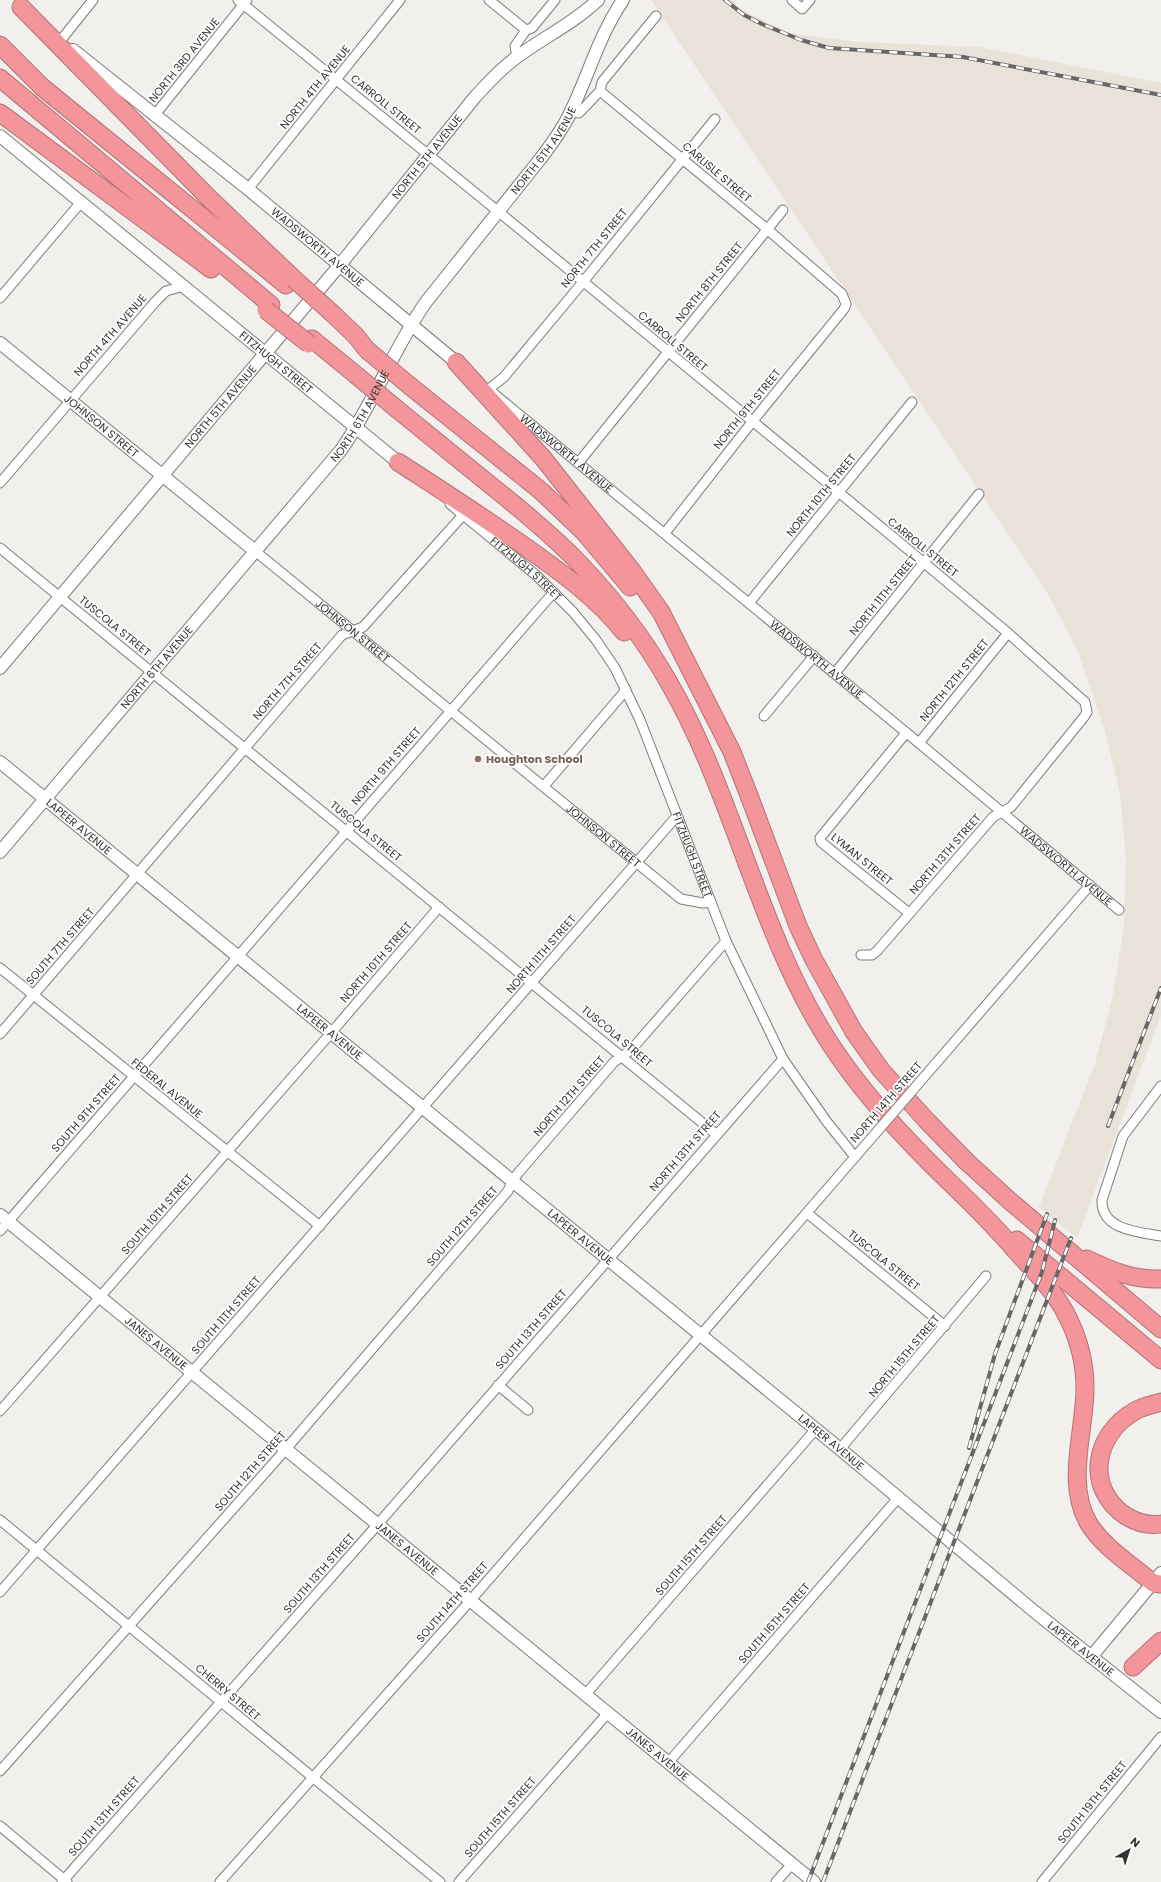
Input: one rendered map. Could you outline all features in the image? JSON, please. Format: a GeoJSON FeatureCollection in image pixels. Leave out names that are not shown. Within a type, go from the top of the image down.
{"type":"FeatureCollection","features":[{"type":"Feature","properties":{"kind":"highway"},"geometry":{"type":"LineString","coordinates":[[16,4],[291,282]]}},
{"type":"Feature","properties":{"kind":"highway"},"geometry":{"type":"LineString","coordinates":[[0,45],[42,87],[291,282],[330,316],[356,336],[367,350],[410,386],[541,491],[582,532],[620,574],[656,619],[688,666]]}},
{"type":"Feature","properties":{"kind":"highway"},"geometry":{"type":"LineString","coordinates":[[0,78],[310,342],[353,373],[527,515],[580,564],[619,608],[639,635],[668,681],[679,702],[712,772],[764,906],[805,1001],[829,1042],[855,1079],[926,1158],[979,1210],[1028,1264],[1059,1302],[1074,1329],[1082,1352],[1085,1392],[1078,1468],[1078,1484],[1082,1505],[1090,1525],[1096,1533],[1158,1580]]}},
{"type":"Feature","properties":{"kind":"highway"},"geometry":{"type":"LineString","coordinates":[[0,113],[269,308]]}},
{"type":"Feature","properties":{"kind":"highway"},"geometry":{"type":"LineString","coordinates":[[456,362],[543,458],[632,570],[661,612],[732,752],[798,926],[814,960],[854,1032],[881,1070],[951,1146],[1010,1201],[1161,1329]]}},
{"type":"Feature","properties":{"kind":"highway"},"geometry":{"type":"LineString","coordinates":[[398,462],[497,526],[554,567],[588,594],[619,626],[679,702]]}},
{"type":"Feature","properties":{"kind":"highway"},"geometry":{"type":"LineString","coordinates":[[979,1210],[1033,1252],[1161,1360]]}},
{"type":"Feature","properties":{"kind":"highway"},"geometry":{"type":"LineString","coordinates":[[1067,1250],[1115,1272],[1132,1277],[1161,1279]]}},
{"type":"Feature","properties":{"kind":"highway"},"geometry":{"type":"LineString","coordinates":[[1161,1402],[1136,1410],[1116,1426],[1103,1447],[1099,1467],[1100,1482],[1103,1489],[1108,1499],[1120,1512],[1132,1520],[1145,1524],[1161,1524]]}},
{"type":"Feature","properties":{"kind":"highway"},"geometry":{"type":"LineString","coordinates":[[1133,1667],[1161,1641]]}},
{"type":"Feature","properties":{"kind":"street"},"geometry":{"type":"LineString","coordinates":[[61,40],[93,0]]}},
{"type":"Feature","properties":{"kind":"street","name":"NORTH 4TH AVENUE"},"geometry":{"type":"LineString","coordinates":[[248,189],[400,0]]}},
{"type":"Feature","properties":{"kind":"street"},"geometry":{"type":"LineString","coordinates":[[489,0],[526,30]]}},
{"type":"Feature","properties":{"kind":"street"},"geometry":{"type":"LineString","coordinates":[[516,57],[515,46],[526,30],[532,28],[555,0]]}},
{"type":"Feature","properties":{"kind":"street","name":"NORTH 5TH AVENUE"},"geometry":{"type":"LineString","coordinates":[[0,668],[266,354],[490,80],[516,57],[570,23],[598,0]]}},
{"type":"Feature","properties":{"kind":"street","name":"NORTH 6TH AVENUE"},"geometry":{"type":"LineString","coordinates":[[0,852],[341,450],[358,427],[410,324],[541,158],[571,112],[601,37],[623,0]]}},
{"type":"Feature","properties":{"kind":"street"},"geometry":{"type":"LineString","coordinates":[[792,0],[802,9],[810,0]]}},
{"type":"Feature","properties":{"kind":"street","name":"CARROLL STREET"},"geometry":{"type":"LineString","coordinates":[[243,2],[924,563],[1082,698],[1087,706]]}},
{"type":"Feature","properties":{"kind":"street","name":"NORTH 3RD AVENUE"},"geometry":{"type":"LineString","coordinates":[[154,116],[243,2]]}},
{"type":"Feature","properties":{"kind":"street","name":"WADSWORTH AVENUE"},"geometry":{"type":"LineString","coordinates":[[16,4],[154,116],[248,189],[339,266],[906,732],[1119,910]]}},
{"type":"Feature","properties":{"kind":"street"},"geometry":{"type":"LineString","coordinates":[[571,112],[579,113],[600,91],[602,82],[656,16]]}},
{"type":"Feature","properties":{"kind":"street","name":"CARLISLE STREET"},"geometry":{"type":"LineString","coordinates":[[600,91],[767,229],[842,294],[845,300]]}},
{"type":"Feature","properties":{"kind":"street","name":"NORTH 7TH STREET"},"geometry":{"type":"LineString","coordinates":[[489,389],[504,377],[715,119]]}},
{"type":"Feature","properties":{"kind":"street","name":"FITZHUGH STREET"},"geometry":{"type":"LineString","coordinates":[[0,136],[82,201],[266,354],[358,427],[398,462],[537,576],[573,612],[596,640],[615,668],[626,690],[640,720],[726,941],[783,1059],[827,1122],[855,1157]]}},
{"type":"Feature","properties":{"kind":"street"},"geometry":{"type":"LineString","coordinates":[[0,298],[82,201]]}},
{"type":"Feature","properties":{"kind":"street","name":"NORTH 8TH STREET"},"geometry":{"type":"LineString","coordinates":[[579,462],[783,210]]}},
{"type":"Feature","properties":{"kind":"street","name":"NORTH 4TH AVENUE"},"geometry":{"type":"LineString","coordinates":[[0,483],[161,296],[166,291],[184,286]]}},
{"type":"Feature","properties":{"kind":"street","name":"NORTH 9TH STREET"},"geometry":{"type":"LineString","coordinates":[[664,533],[844,309],[845,300]]}},
{"type":"Feature","properties":{"kind":"street","name":"JOHNSON STREET"},"geometry":{"type":"LineString","coordinates":[[0,343],[681,899],[703,903],[711,902]]}},
{"type":"Feature","properties":{"kind":"street","name":"NORTH 10TH STREET"},"geometry":{"type":"LineString","coordinates":[[749,603],[912,402]]}},
{"type":"Feature","properties":{"kind":"street","name":"NORTH 11TH STREET"},"geometry":{"type":"LineString","coordinates":[[835,674],[979,494]]}},
{"type":"Feature","properties":{"kind":"street","name":"NORTH 7TH STREET"},"geometry":{"type":"LineString","coordinates":[[138,874],[342,635],[363,627],[462,515]]}},
{"type":"Feature","properties":{"kind":"street","name":"TUSCOLA STREET"},"geometry":{"type":"LineString","coordinates":[[0,548],[716,1134]]}},
{"type":"Feature","properties":{"kind":"street","name":"NORTH 9TH STREET"},"geometry":{"type":"LineString","coordinates":[[238,956],[553,592]]}},
{"type":"Feature","properties":{"kind":"street","name":"NORTH 12TH STREET"},"geometry":{"type":"LineString","coordinates":[[919,743],[1008,634]]}},
{"type":"Feature","properties":{"kind":"street"},"geometry":{"type":"LineString","coordinates":[[764,716],[814,656]]}},
{"type":"Feature","properties":{"kind":"street"},"geometry":{"type":"LineString","coordinates":[[544,786],[626,690]]}},
{"type":"Feature","properties":{"kind":"street","name":"NORTH 13TH STREET"},"geometry":{"type":"LineString","coordinates":[[861,955],[872,955],[877,951],[993,817],[1012,807],[1084,717],[1087,706]]}},
{"type":"Feature","properties":{"kind":"street","name":"LYMAN STREET"},"geometry":{"type":"LineString","coordinates":[[906,732],[820,838],[821,842],[909,913]]}},
{"type":"Feature","properties":{"kind":"street","name":"LAPEER AVENUE"},"geometry":{"type":"LineString","coordinates":[[0,762],[607,1260],[840,1449],[1091,1657],[1161,1712]]}},
{"type":"Feature","properties":{"kind":"street","name":"NORTH 11TH STREET"},"geometry":{"type":"LineString","coordinates":[[423,1108],[677,816]]}},
{"type":"Feature","properties":{"kind":"street","name":"SOUTH 7TH STREET"},"geometry":{"type":"LineString","coordinates":[[0,1034],[138,874]]}},
{"type":"Feature","properties":{"kind":"street","name":"NORTH 14TH STREET"},"geometry":{"type":"LineString","coordinates":[[700,1335],[1090,885]]}},
{"type":"Feature","properties":{"kind":"street","name":"NORTH 10TH STREET"},"geometry":{"type":"LineString","coordinates":[[331,1033],[439,907]]}},
{"type":"Feature","properties":{"kind":"street","name":"NORTH 12TH STREET"},"geometry":{"type":"LineString","coordinates":[[512,1181],[614,1062],[631,1050],[726,941]]}},
{"type":"Feature","properties":{"kind":"street","name":"SOUTH 9TH STREET"},"geometry":{"type":"LineString","coordinates":[[0,1231],[4,1218],[134,1076],[238,956]]}},
{"type":"Feature","properties":{"kind":"street","name":"FEDERAL AVENUE"},"geometry":{"type":"LineString","coordinates":[[0,968],[320,1226]]}},
{"type":"Feature","properties":{"kind":"street","name":"SOUTH 10TH STREET"},"geometry":{"type":"LineString","coordinates":[[0,1411],[331,1033]]}},
{"type":"Feature","properties":{"kind":"street","name":"NORTH 13TH STREET"},"geometry":{"type":"LineString","coordinates":[[607,1260],[783,1059]]}},
{"type":"Feature","properties":{"kind":"street"},"geometry":{"type":"LineString","coordinates":[[1161,1086],[1123,1136],[1102,1200],[1104,1214],[1115,1224],[1146,1234],[1161,1236]]}},
{"type":"Feature","properties":{"kind":"street","name":"SOUTH 11TH STREET"},"geometry":{"type":"LineString","coordinates":[[0,1592],[423,1108]]}},
{"type":"Feature","properties":{"kind":"street","name":"SOUTH 12TH STREET"},"geometry":{"type":"LineString","coordinates":[[0,1771],[285,1449],[508,1191],[512,1181]]}},
{"type":"Feature","properties":{"kind":"street","name":"TUSCOLA STREET"},"geometry":{"type":"LineString","coordinates":[[807,1213],[945,1326]]}},
{"type":"Feature","properties":{"kind":"street","name":"JANES AVENUE"},"geometry":{"type":"LineString","coordinates":[[4,1218],[607,1714],[814,1882]]}},
{"type":"Feature","properties":{"kind":"street","name":"SOUTH 13TH STREET"},"geometry":{"type":"LineString","coordinates":[[64,1881],[607,1260]]}},
{"type":"Feature","properties":{"kind":"street","name":"NORTH 15TH STREET"},"geometry":{"type":"LineString","coordinates":[[840,1449],[986,1276]]}},
{"type":"Feature","properties":{"kind":"street","name":"SOUTH 14TH STREET"},"geometry":{"type":"LineString","coordinates":[[220,1882],[470,1601],[700,1335]]}},
{"type":"Feature","properties":{"kind":"street"},"geometry":{"type":"LineString","coordinates":[[498,1385],[528,1410]]}},
{"type":"Feature","properties":{"kind":"street","name":"SOUTH 15TH STREET"},"geometry":{"type":"LineString","coordinates":[[585,1695],[815,1430]]}},
{"type":"Feature","properties":{"kind":"street","name":"SOUTH 16TH STREET"},"geometry":{"type":"LineString","coordinates":[[668,1763],[898,1498]]}},
{"type":"Feature","properties":{"kind":"street","name":"CHERRY STREET"},"geometry":{"type":"LineString","coordinates":[[0,1520],[440,1882]]}},
{"type":"Feature","properties":{"kind":"street"},"geometry":{"type":"LineString","coordinates":[[1091,1657],[1158,1580]]}},
{"type":"Feature","properties":{"kind":"street"},"geometry":{"type":"LineString","coordinates":[[1122,1680],[1161,1632]]}},
{"type":"Feature","properties":{"kind":"street","name":"SOUTH 15TH STREET"},"geometry":{"type":"LineString","coordinates":[[459,1882],[607,1714]]}},
{"type":"Feature","properties":{"kind":"street","name":"SOUTH 19TH STREET"},"geometry":{"type":"LineString","coordinates":[[1042,1882],[1161,1737]]}},
{"type":"Feature","properties":{"kind":"street"},"geometry":{"type":"LineString","coordinates":[[0,1826],[64,1881]]}},
{"type":"Feature","properties":{"kind":"street"},"geometry":{"type":"LineString","coordinates":[[776,1882],[792,1864]]}},
{"type":"Feature","properties":{"kind":"shaded area"},"geometry":{"type":"Polygon","coordinates":[[[651,0],[732,0],[741,9],[788,33],[857,42],[979,47],[1161,83],[1161,1015],[1077,1238],[1039,1207],[1095,1064],[1113,995],[1124,926],[1126,859],[1120,793],[1104,728],[1077,649],[1045,589],[651,0]]]}},
{"type":"Feature","properties":{"kind":"railway"},"geometry":{"type":"LineString","coordinates":[[725,0],[744,15],[762,24],[801,40],[829,48],[963,57],[1161,95]]}},
{"type":"Feature","properties":{"kind":"railway"},"geometry":{"type":"LineString","coordinates":[[1108,1126],[1161,988]]}},
{"type":"Feature","properties":{"kind":"railway"},"geometry":{"type":"LineString","coordinates":[[969,1448],[995,1354],[1047,1214]]}},
{"type":"Feature","properties":{"kind":"railway"},"geometry":{"type":"LineString","coordinates":[[808,1882],[1042,1272],[1055,1220]]}},
{"type":"Feature","properties":{"kind":"railway"},"geometry":{"type":"LineString","coordinates":[[823,1882],[1071,1238]]}},
{"type":"Feature","properties":{"kind":"place","name":"Houghton School"},"geometry":{"type":"Point","coordinates":[478,759]}}]}
